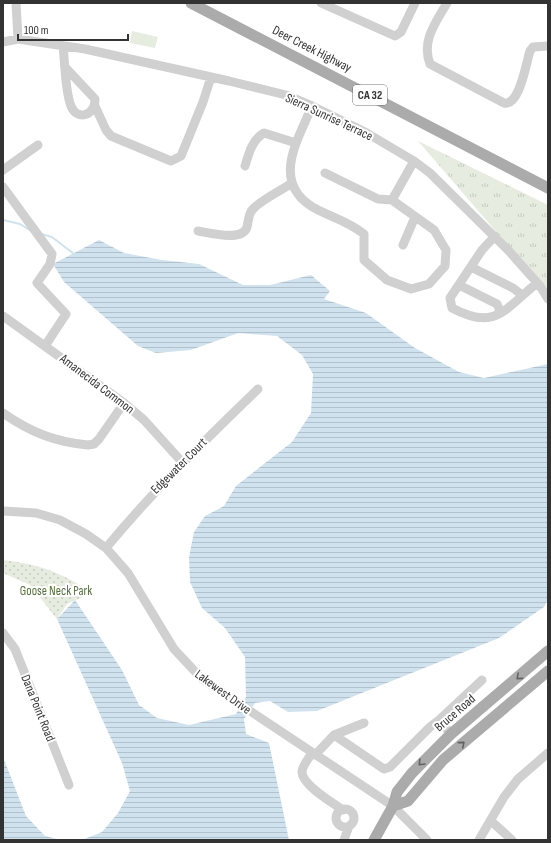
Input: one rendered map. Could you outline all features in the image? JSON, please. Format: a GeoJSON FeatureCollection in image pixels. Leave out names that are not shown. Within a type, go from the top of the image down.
{"type":"FeatureCollection","features":[{"type":"Feature","properties":{"kind":"main road","name":"Deer Creek Highway"},"geometry":{"type":"LineString","coordinates":[[191,3],[548,188]]}},
{"type":"Feature","properties":{"kind":"main road","name":"Bruce Road"},"geometry":{"type":"LineString","coordinates":[[374,840],[393,806],[397,792],[412,773],[451,734],[548,652]]}},
{"type":"Feature","properties":{"kind":"main road"},"geometry":{"type":"LineString","coordinates":[[393,806],[408,801],[443,760],[548,671]]}},
{"type":"Feature","properties":{"kind":"street"},"geometry":{"type":"LineString","coordinates":[[16,3],[18,39]]}},
{"type":"Feature","properties":{"kind":"street"},"geometry":{"type":"LineString","coordinates":[[321,3],[395,36],[401,32],[415,3]]}},
{"type":"Feature","properties":{"kind":"street"},"geometry":{"type":"LineString","coordinates":[[447,3],[428,38],[427,55],[430,64],[504,104],[510,102],[517,96],[530,51],[533,47],[548,46]]}},
{"type":"Feature","properties":{"kind":"street","name":"Sierra Sunrise Terrace"},"geometry":{"type":"LineString","coordinates":[[3,42],[18,39],[63,46],[211,77],[286,95],[312,106],[365,132],[414,161],[430,173],[495,236],[537,283],[548,299]]}},
{"type":"Feature","properties":{"kind":"street"},"geometry":{"type":"LineString","coordinates":[[63,46],[70,105],[74,111],[80,114],[86,114],[92,111],[95,106]]}},
{"type":"Feature","properties":{"kind":"street"},"geometry":{"type":"LineString","coordinates":[[65,68],[95,99],[95,106],[106,130],[112,136],[171,161],[181,156],[203,102],[211,77]]}},
{"type":"Feature","properties":{"kind":"street"},"geometry":{"type":"LineString","coordinates":[[312,106],[296,143],[289,166],[292,183],[295,190],[316,209],[351,224],[364,234],[364,260],[387,280],[411,289],[429,284],[445,266],[446,250],[434,230],[392,200],[378,199],[325,173]]}},
{"type":"Feature","properties":{"kind":"street"},"geometry":{"type":"LineString","coordinates":[[245,166],[253,143],[258,136],[264,133],[296,143]]}},
{"type":"Feature","properties":{"kind":"street"},"geometry":{"type":"LineString","coordinates":[[3,170],[38,146]]}},
{"type":"Feature","properties":{"kind":"street"},"geometry":{"type":"LineString","coordinates":[[392,200],[414,161]]}},
{"type":"Feature","properties":{"kind":"street"},"geometry":{"type":"LineString","coordinates":[[198,231],[240,235],[245,233],[248,217],[254,208],[292,183]]}},
{"type":"Feature","properties":{"kind":"street"},"geometry":{"type":"LineString","coordinates":[[3,187],[52,254],[50,264],[37,283],[66,314],[45,346]]}},
{"type":"Feature","properties":{"kind":"street"},"geometry":{"type":"LineString","coordinates":[[403,246],[415,217]]}},
{"type":"Feature","properties":{"kind":"street"},"geometry":{"type":"LineString","coordinates":[[495,236],[471,266],[450,298],[449,303],[452,308],[475,318],[489,318],[501,313],[537,283]]}},
{"type":"Feature","properties":{"kind":"street"},"geometry":{"type":"LineString","coordinates":[[471,266],[513,288],[522,295]]}},
{"type":"Feature","properties":{"kind":"street"},"geometry":{"type":"LineString","coordinates":[[459,284],[497,304],[501,313]]}},
{"type":"Feature","properties":{"kind":"street","name":"Amanecida Common"},"geometry":{"type":"LineString","coordinates":[[3,316],[124,403],[144,420],[182,462]]}},
{"type":"Feature","properties":{"kind":"street","name":"Edgewater Court"},"geometry":{"type":"LineString","coordinates":[[106,548],[143,503],[182,462],[258,389]]}},
{"type":"Feature","properties":{"kind":"street"},"geometry":{"type":"LineString","coordinates":[[3,413],[29,430],[43,436],[88,445],[94,444],[99,439],[124,403]]}},
{"type":"Feature","properties":{"kind":"street","name":"Lakewest Drive"},"geometry":{"type":"LineString","coordinates":[[3,511],[36,514],[60,520],[86,534],[106,548],[128,573],[174,649],[202,679],[393,806],[427,840]]}},
{"type":"Feature","properties":{"kind":"street","name":"Dana Point Road"},"geometry":{"type":"LineString","coordinates":[[3,633],[15,649],[69,785]]}},
{"type":"Feature","properties":{"kind":"street"},"geometry":{"type":"LineString","coordinates":[[334,735],[384,769],[390,767],[430,727],[482,680]]}},
{"type":"Feature","properties":{"kind":"street"},"geometry":{"type":"LineString","coordinates":[[439,720],[451,734]]}},
{"type":"Feature","properties":{"kind":"street"},"geometry":{"type":"LineString","coordinates":[[344,840],[349,826],[353,822],[353,816],[349,811],[343,810],[309,785],[304,779],[302,770],[314,754],[334,735],[364,723]]}},
{"type":"Feature","properties":{"kind":"street"},"geometry":{"type":"LineString","coordinates":[[479,840],[504,797],[518,779],[548,753]]}},
{"type":"Feature","properties":{"kind":"street"},"geometry":{"type":"LineString","coordinates":[[491,821],[512,840]]}},
{"type":"Feature","properties":{"kind":"green space"},"geometry":{"type":"Polygon","coordinates":[[[132,31],[158,37],[155,48],[130,43],[132,31]]]}},
{"type":"Feature","properties":{"kind":"green space"},"geometry":{"type":"Polygon","coordinates":[[[418,141],[548,205],[548,292],[418,141]]]}},
{"type":"Feature","properties":{"kind":"green space","name":"Goose Neck Park"},"geometry":{"type":"Polygon","coordinates":[[[3,560],[34,565],[61,575],[80,585],[83,597],[67,604],[57,619],[30,585],[3,573],[3,560]]]}},
{"type":"Feature","properties":{"kind":"water"},"geometry":{"type":"Polygon","coordinates":[[[99,240],[124,253],[162,260],[199,264],[243,285],[270,285],[311,275],[330,291],[324,299],[366,313],[415,348],[459,372],[484,378],[548,364],[548,600],[544,607],[499,638],[317,711],[288,712],[270,701],[255,703],[244,719],[246,734],[269,743],[289,840],[82,840],[102,832],[118,813],[130,791],[122,763],[57,619],[75,600],[122,670],[139,705],[157,718],[189,725],[236,714],[246,697],[245,657],[225,628],[202,608],[190,582],[189,557],[194,532],[205,516],[224,506],[236,486],[292,442],[311,413],[313,374],[302,355],[277,336],[238,333],[191,350],[156,353],[138,346],[64,282],[53,264],[99,240]]]}},
{"type":"Feature","properties":{"kind":"water"},"geometry":{"type":"Polygon","coordinates":[[[3,757],[26,816],[45,836],[61,840],[3,840],[3,757]]]}},
{"type":"Feature","properties":{"kind":"waterway"},"geometry":{"type":"LineString","coordinates":[[3,220],[20,224],[31,231]]}},
{"type":"Feature","properties":{"kind":"waterway"},"geometry":{"type":"LineString","coordinates":[[41,234],[52,237],[74,254]]}}]}
